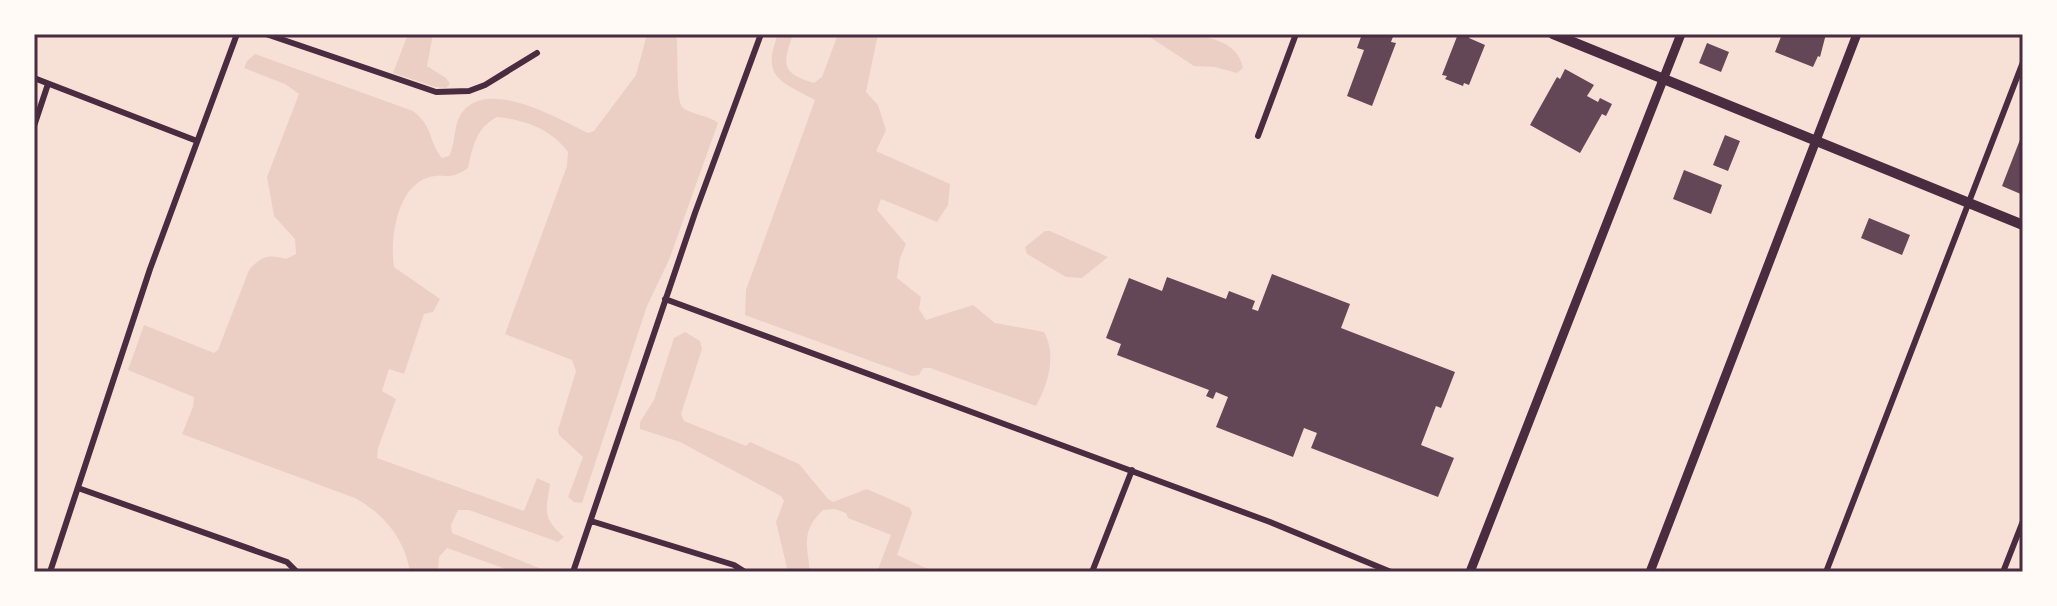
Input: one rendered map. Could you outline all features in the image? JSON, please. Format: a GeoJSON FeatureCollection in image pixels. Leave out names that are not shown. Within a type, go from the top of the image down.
{"type":"FeatureCollection","features":[{"type":"Feature","properties":{"kind":"main road"},"geometry":{"type":"LineString","coordinates":[[1553,34],[2023,225]]}},
{"type":"Feature","properties":{"kind":"main road"},"geometry":{"type":"LineString","coordinates":[[1470,572],[1681,34]]}},
{"type":"Feature","properties":{"kind":"main road"},"geometry":{"type":"LineString","coordinates":[[1650,572],[1857,34]]}},
{"type":"Feature","properties":{"kind":"street"},"geometry":{"type":"LineString","coordinates":[[50,572],[150,269],[237,34]]}},
{"type":"Feature","properties":{"kind":"street"},"geometry":{"type":"LineString","coordinates":[[266,34],[436,92],[461,92],[485,85],[537,53]]}},
{"type":"Feature","properties":{"kind":"street"},"geometry":{"type":"LineString","coordinates":[[573,572],[665,299],[761,34]]}},
{"type":"Feature","properties":{"kind":"street"},"geometry":{"type":"LineString","coordinates":[[1258,136],[1296,34]]}},
{"type":"Feature","properties":{"kind":"street"},"geometry":{"type":"LineString","coordinates":[[1826,572],[2023,62]]}},
{"type":"Feature","properties":{"kind":"street"},"geometry":{"type":"LineString","coordinates":[[34,78],[197,141]]}},
{"type":"Feature","properties":{"kind":"street"},"geometry":{"type":"LineString","coordinates":[[34,126],[48,84]]}},
{"type":"Feature","properties":{"kind":"street"},"geometry":{"type":"LineString","coordinates":[[665,299],[1132,470],[1391,572]]}},
{"type":"Feature","properties":{"kind":"street"},"geometry":{"type":"LineString","coordinates":[[1092,572],[1132,470]]}},
{"type":"Feature","properties":{"kind":"street"},"geometry":{"type":"LineString","coordinates":[[78,488],[287,562],[297,572]]}},
{"type":"Feature","properties":{"kind":"street"},"geometry":{"type":"LineString","coordinates":[[591,521],[734,565],[745,572]]}},
{"type":"Feature","properties":{"kind":"street"},"geometry":{"type":"LineString","coordinates":[[2003,572],[2023,521]]}},
{"type":"Feature","properties":{"kind":"shaded area"},"geometry":{"type":"Polygon","coordinates":[[[408,34],[433,34],[427,66],[446,78],[450,84],[446,88],[393,73],[408,34]]]}},
{"type":"Feature","properties":{"kind":"shaded area"},"geometry":{"type":"Polygon","coordinates":[[[647,34],[676,34],[681,104],[683,108],[718,123],[669,260],[647,306],[582,503],[568,497],[583,457],[559,435],[558,430],[576,371],[572,360],[505,334],[567,166],[568,152],[554,137],[537,127],[497,117],[480,132],[468,168],[456,175],[433,176],[417,184],[408,193],[397,216],[393,243],[394,267],[440,299],[433,312],[424,314],[404,374],[389,369],[382,391],[396,399],[377,458],[524,511],[537,478],[550,484],[547,514],[564,537],[558,542],[469,510],[458,510],[451,525],[452,533],[549,572],[514,572],[447,548],[439,557],[438,572],[410,572],[398,538],[375,511],[355,498],[182,434],[194,397],[128,370],[144,325],[214,353],[218,350],[249,270],[266,257],[286,259],[296,254],[295,239],[274,216],[267,177],[299,94],[285,84],[244,68],[255,54],[413,111],[428,128],[442,158],[449,156],[461,114],[472,103],[487,99],[523,104],[588,133],[594,131],[636,75],[647,34]]]}},
{"type":"Feature","properties":{"kind":"shaded area"},"geometry":{"type":"Polygon","coordinates":[[[778,34],[793,34],[786,60],[790,71],[814,83],[822,77],[838,34],[878,34],[866,92],[878,105],[886,130],[876,151],[950,184],[948,205],[937,222],[881,199],[877,210],[906,244],[897,278],[921,297],[919,309],[926,320],[973,305],[995,323],[1044,332],[1050,350],[1049,370],[1036,406],[930,368],[923,368],[919,375],[912,376],[745,315],[746,290],[815,100],[783,82],[773,69],[773,49],[778,34]]]}},
{"type":"Feature","properties":{"kind":"shaded area"},"geometry":{"type":"Polygon","coordinates":[[[1145,34],[1187,34],[1217,40],[1238,55],[1243,68],[1237,73],[1194,66],[1145,34]]]}},
{"type":"Feature","properties":{"kind":"shaded area"},"geometry":{"type":"Polygon","coordinates":[[[1045,231],[1108,257],[1082,278],[1066,277],[1027,254],[1025,247],[1045,231]]]}},
{"type":"Feature","properties":{"kind":"shaded area"},"geometry":{"type":"Polygon","coordinates":[[[685,332],[700,341],[702,349],[681,414],[684,421],[746,446],[750,442],[799,464],[833,502],[867,489],[910,508],[912,513],[897,555],[935,572],[877,572],[891,535],[848,518],[846,513],[835,509],[823,510],[808,531],[810,572],[788,572],[776,522],[784,501],[781,496],[680,442],[640,429],[640,422],[654,400],[674,338],[685,332]]]}},
{"type":"Feature","properties":{"kind":"building"},"geometry":{"type":"Polygon","coordinates":[[[1362,34],[1394,34],[1391,42],[1396,43],[1372,106],[1347,96],[1364,50],[1357,48],[1362,34]]]}},
{"type":"Feature","properties":{"kind":"building"},"geometry":{"type":"Polygon","coordinates":[[[1458,34],[1471,34],[1469,38],[1485,45],[1469,85],[1464,83],[1463,86],[1442,75],[1458,34]]]}},
{"type":"Feature","properties":{"kind":"building"},"geometry":{"type":"Polygon","coordinates":[[[1782,34],[1826,34],[1820,57],[1813,67],[1775,52],[1782,34]]]}},
{"type":"Feature","properties":{"kind":"building"},"geometry":{"type":"Polygon","coordinates":[[[1707,43],[1729,52],[1721,72],[1699,63],[1707,43]]]}},
{"type":"Feature","properties":{"kind":"building"},"geometry":{"type":"Polygon","coordinates":[[[1565,69],[1594,85],[1587,96],[1612,104],[1606,116],[1602,114],[1580,153],[1530,125],[1557,77],[1560,79],[1565,69]]]}},
{"type":"Feature","properties":{"kind":"building"},"geometry":{"type":"Polygon","coordinates":[[[2023,132],[2023,195],[2002,186],[2023,132]]]}},
{"type":"Feature","properties":{"kind":"building"},"geometry":{"type":"Polygon","coordinates":[[[1725,135],[1740,141],[1728,171],[1713,165],[1725,135]]]}},
{"type":"Feature","properties":{"kind":"building"},"geometry":{"type":"Polygon","coordinates":[[[1684,170],[1722,185],[1711,214],[1673,199],[1684,170]]]}},
{"type":"Feature","properties":{"kind":"building"},"geometry":{"type":"Polygon","coordinates":[[[1869,218],[1910,235],[1902,255],[1861,238],[1869,218]]]}},
{"type":"Feature","properties":{"kind":"building"},"geometry":{"type":"Polygon","coordinates":[[[1272,274],[1350,304],[1341,328],[1455,372],[1441,408],[1436,406],[1421,445],[1454,458],[1438,497],[1311,448],[1317,433],[1304,428],[1293,457],[1216,427],[1228,397],[1216,392],[1213,399],[1206,396],[1209,390],[1117,355],[1121,344],[1106,338],[1129,278],[1162,291],[1167,277],[1226,299],[1229,291],[1255,301],[1252,309],[1258,311],[1272,274]]]}}]}
